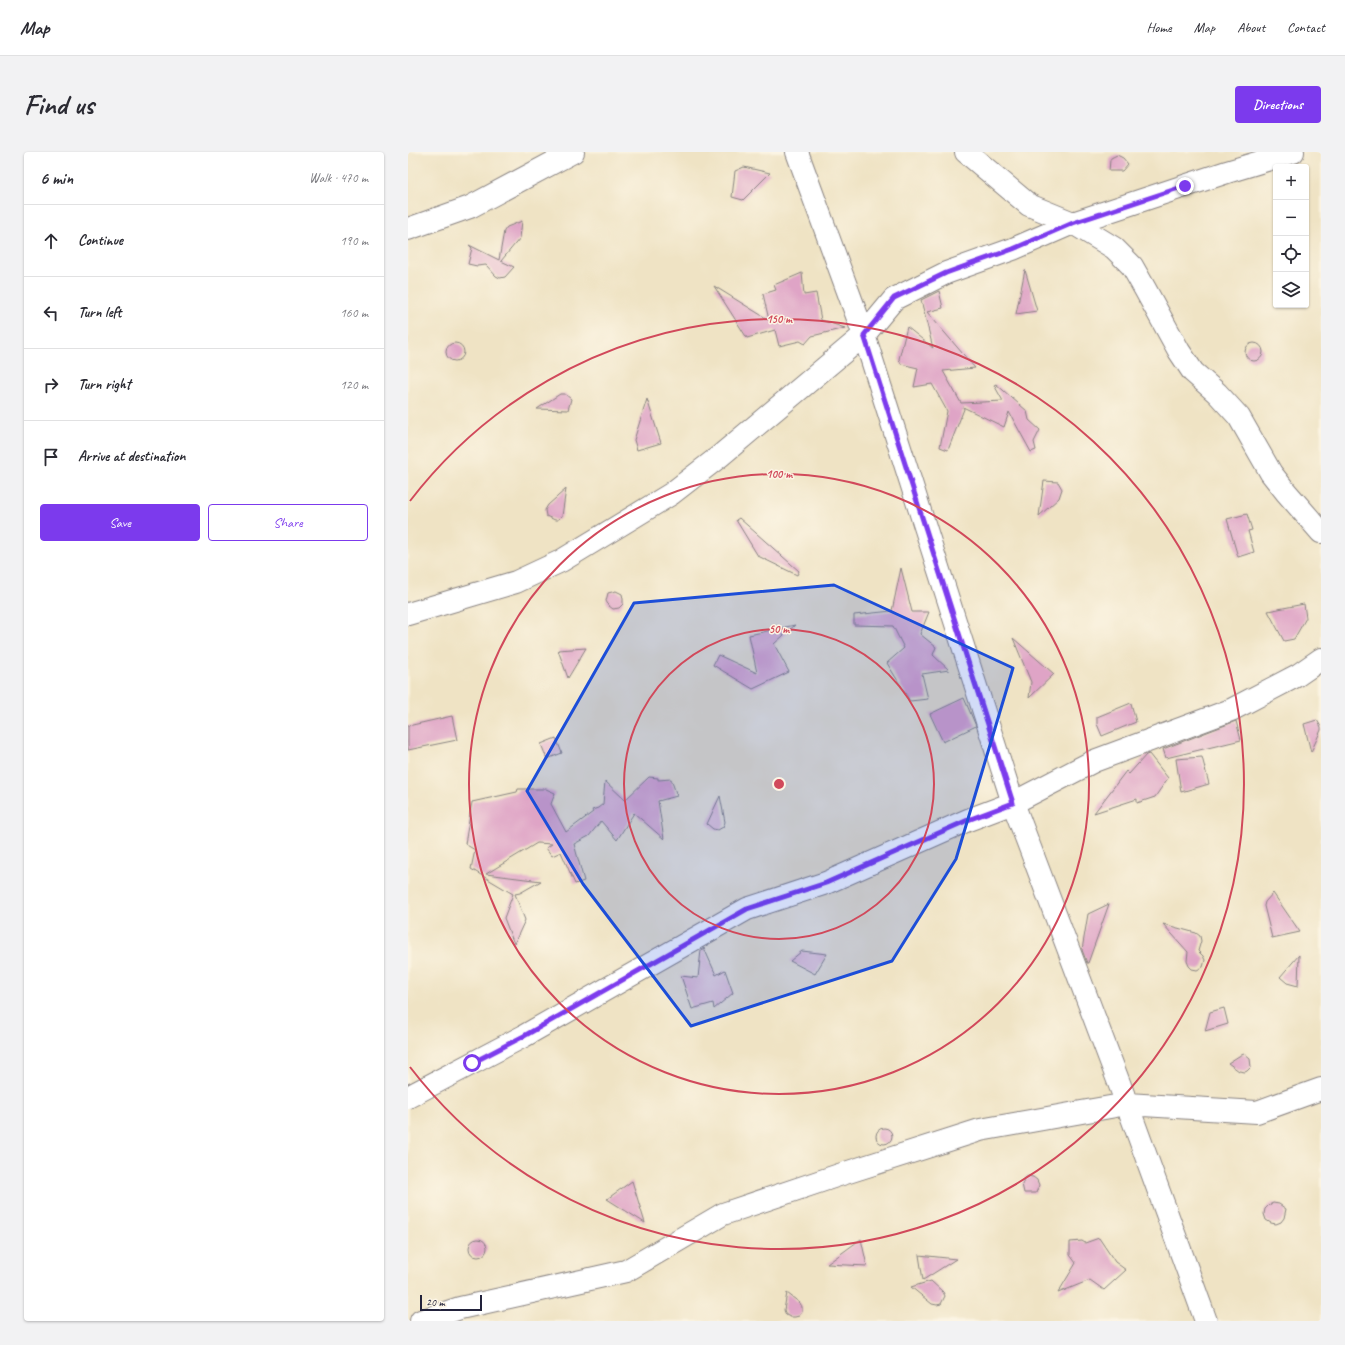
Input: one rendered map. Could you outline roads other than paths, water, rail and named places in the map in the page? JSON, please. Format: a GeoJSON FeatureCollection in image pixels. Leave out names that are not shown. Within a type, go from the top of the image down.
{"type":"FeatureCollection","features":[{"type":"Feature","properties":{"kind":"street"},"geometry":{"type":"LineString","coordinates":[[408,229],[470,207],[573,152]]}},
{"type":"Feature","properties":{"kind":"street"},"geometry":{"type":"LineString","coordinates":[[797,152],[864,335],[1013,803],[1127,1104],[1206,1321]]}},
{"type":"Feature","properties":{"kind":"street"},"geometry":{"type":"LineString","coordinates":[[966,152],[1029,204],[1073,223],[1114,248],[1132,266],[1179,351],[1193,372],[1217,392],[1239,417],[1271,474],[1321,532]]}},
{"type":"Feature","properties":{"kind":"street"},"geometry":{"type":"LineString","coordinates":[[408,614],[516,582],[561,560],[610,532],[671,494],[720,456],[864,335],[894,298],[946,273],[1013,249],[1073,223],[1293,152]]}},
{"type":"Feature","properties":{"kind":"street"},"geometry":{"type":"LineString","coordinates":[[408,1097],[524,1036],[747,909],[826,883],[968,820],[1013,803],[1094,761],[1231,710],[1298,675],[1321,659]]}},
{"type":"Feature","properties":{"kind":"street"},"geometry":{"type":"LineString","coordinates":[[421,1321],[460,1308],[626,1271],[723,1214],[838,1174],[980,1130],[1127,1104],[1257,1112],[1321,1089]]}}]}
